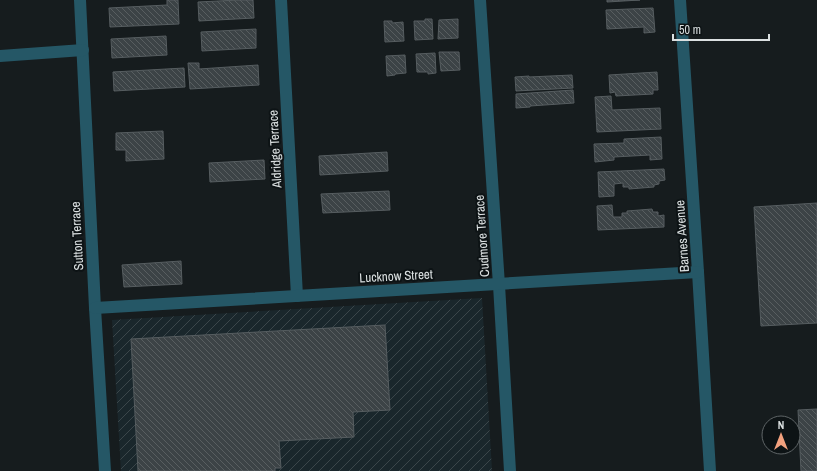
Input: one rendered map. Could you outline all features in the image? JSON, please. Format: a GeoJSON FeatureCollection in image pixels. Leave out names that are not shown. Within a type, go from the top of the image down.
{"type":"FeatureCollection","features":[{"type":"Feature","properties":{"kind":"street","name":"Sutton Terrace"},"geometry":{"type":"LineString","coordinates":[[80,0],[95,308],[105,471]]}},
{"type":"Feature","properties":{"kind":"street","name":"Aldridge Terrace"},"geometry":{"type":"LineString","coordinates":[[281,0],[297,296]]}},
{"type":"Feature","properties":{"kind":"street","name":"Cudmore Terrace"},"geometry":{"type":"LineString","coordinates":[[480,0],[510,471]]}},
{"type":"Feature","properties":{"kind":"street","name":"Barnes Avenue"},"geometry":{"type":"LineString","coordinates":[[680,0],[710,471]]}},
{"type":"Feature","properties":{"kind":"street"},"geometry":{"type":"LineString","coordinates":[[0,56],[83,50]]}},
{"type":"Feature","properties":{"kind":"street","name":"Lucknow Street"},"geometry":{"type":"LineString","coordinates":[[95,308],[698,272]]}},
{"type":"Feature","properties":{"kind":"shaded area"},"geometry":{"type":"Polygon","coordinates":[[[482,298],[492,471],[121,471],[112,320],[482,298]]]}},
{"type":"Feature","properties":{"kind":"building"},"geometry":{"type":"Polygon","coordinates":[[[167,0],[178,0],[179,24],[110,27],[109,8],[167,5],[167,0]]]}},
{"type":"Feature","properties":{"kind":"building"},"geometry":{"type":"Polygon","coordinates":[[[253,0],[254,18],[199,21],[198,2],[253,0]]]}},
{"type":"Feature","properties":{"kind":"building"},"geometry":{"type":"Polygon","coordinates":[[[607,0],[640,0],[607,2],[607,0]]]}},
{"type":"Feature","properties":{"kind":"building"},"geometry":{"type":"Polygon","coordinates":[[[653,8],[655,32],[644,33],[644,27],[607,29],[606,10],[653,8]]]}},
{"type":"Feature","properties":{"kind":"building"},"geometry":{"type":"Polygon","coordinates":[[[425,19],[432,19],[433,39],[415,40],[414,21],[425,21],[425,19]]]}},
{"type":"Feature","properties":{"kind":"building"},"geometry":{"type":"Polygon","coordinates":[[[458,19],[458,38],[438,39],[439,20],[458,19]]]}},
{"type":"Feature","properties":{"kind":"building"},"geometry":{"type":"Polygon","coordinates":[[[384,21],[392,21],[392,23],[403,22],[404,41],[385,42],[384,21]]]}},
{"type":"Feature","properties":{"kind":"building"},"geometry":{"type":"Polygon","coordinates":[[[256,29],[256,48],[202,51],[201,32],[256,29]]]}},
{"type":"Feature","properties":{"kind":"building"},"geometry":{"type":"Polygon","coordinates":[[[166,36],[167,55],[112,58],[111,39],[166,36]]]}},
{"type":"Feature","properties":{"kind":"building"},"geometry":{"type":"Polygon","coordinates":[[[439,52],[459,52],[460,70],[441,71],[439,52]]]}},
{"type":"Feature","properties":{"kind":"building"},"geometry":{"type":"Polygon","coordinates":[[[435,53],[436,73],[428,74],[428,72],[417,72],[416,54],[435,53]]]}},
{"type":"Feature","properties":{"kind":"building"},"geometry":{"type":"Polygon","coordinates":[[[405,55],[406,73],[387,76],[386,56],[405,55]]]}},
{"type":"Feature","properties":{"kind":"building"},"geometry":{"type":"Polygon","coordinates":[[[188,63],[199,63],[199,69],[258,65],[259,85],[190,89],[188,63]]]}},
{"type":"Feature","properties":{"kind":"building"},"geometry":{"type":"Polygon","coordinates":[[[184,68],[185,87],[114,91],[113,72],[184,68]]]}},
{"type":"Feature","properties":{"kind":"building"},"geometry":{"type":"Polygon","coordinates":[[[657,72],[658,90],[653,90],[653,94],[616,96],[615,92],[610,93],[609,75],[657,72]]]}},
{"type":"Feature","properties":{"kind":"building"},"geometry":{"type":"Polygon","coordinates":[[[572,75],[573,88],[516,91],[515,77],[572,75]]]}},
{"type":"Feature","properties":{"kind":"building"},"geometry":{"type":"Polygon","coordinates":[[[573,90],[574,103],[516,108],[516,94],[573,90]]]}},
{"type":"Feature","properties":{"kind":"building"},"geometry":{"type":"Polygon","coordinates":[[[611,96],[612,110],[660,108],[661,129],[597,132],[595,97],[611,96]]]}},
{"type":"Feature","properties":{"kind":"building"},"geometry":{"type":"Polygon","coordinates":[[[163,131],[164,159],[126,161],[126,150],[116,150],[116,133],[163,131]]]}},
{"type":"Feature","properties":{"kind":"building"},"geometry":{"type":"Polygon","coordinates":[[[661,137],[662,159],[650,160],[650,155],[614,157],[614,160],[595,162],[594,144],[624,143],[624,139],[661,137]]]}},
{"type":"Feature","properties":{"kind":"building"},"geometry":{"type":"Polygon","coordinates":[[[387,152],[388,171],[320,175],[319,156],[387,152]]]}},
{"type":"Feature","properties":{"kind":"building"},"geometry":{"type":"Polygon","coordinates":[[[264,160],[265,179],[210,182],[209,163],[264,160]]]}},
{"type":"Feature","properties":{"kind":"building"},"geometry":{"type":"Polygon","coordinates":[[[664,169],[665,180],[659,181],[659,184],[654,185],[654,187],[629,189],[629,187],[623,187],[623,183],[614,184],[614,196],[599,197],[598,172],[664,169]]]}},
{"type":"Feature","properties":{"kind":"building"},"geometry":{"type":"Polygon","coordinates":[[[389,191],[390,210],[323,213],[321,194],[389,191]]]}},
{"type":"Feature","properties":{"kind":"building"},"geometry":{"type":"Polygon","coordinates":[[[817,203],[817,323],[761,326],[754,207],[817,203]]]}},
{"type":"Feature","properties":{"kind":"building"},"geometry":{"type":"Polygon","coordinates":[[[612,205],[613,217],[622,217],[622,213],[627,213],[627,211],[652,209],[653,212],[658,212],[658,216],[664,215],[664,227],[598,230],[597,206],[612,205]]]}},
{"type":"Feature","properties":{"kind":"building"},"geometry":{"type":"Polygon","coordinates":[[[181,261],[182,284],[124,287],[122,265],[181,261]]]}},
{"type":"Feature","properties":{"kind":"building"},"geometry":{"type":"Polygon","coordinates":[[[385,325],[390,410],[353,412],[354,437],[279,441],[281,468],[275,468],[275,471],[138,471],[131,339],[385,325]]]}},
{"type":"Feature","properties":{"kind":"building"},"geometry":{"type":"Polygon","coordinates":[[[817,409],[817,471],[801,471],[801,415],[798,415],[798,410],[817,409]]]}}]}
